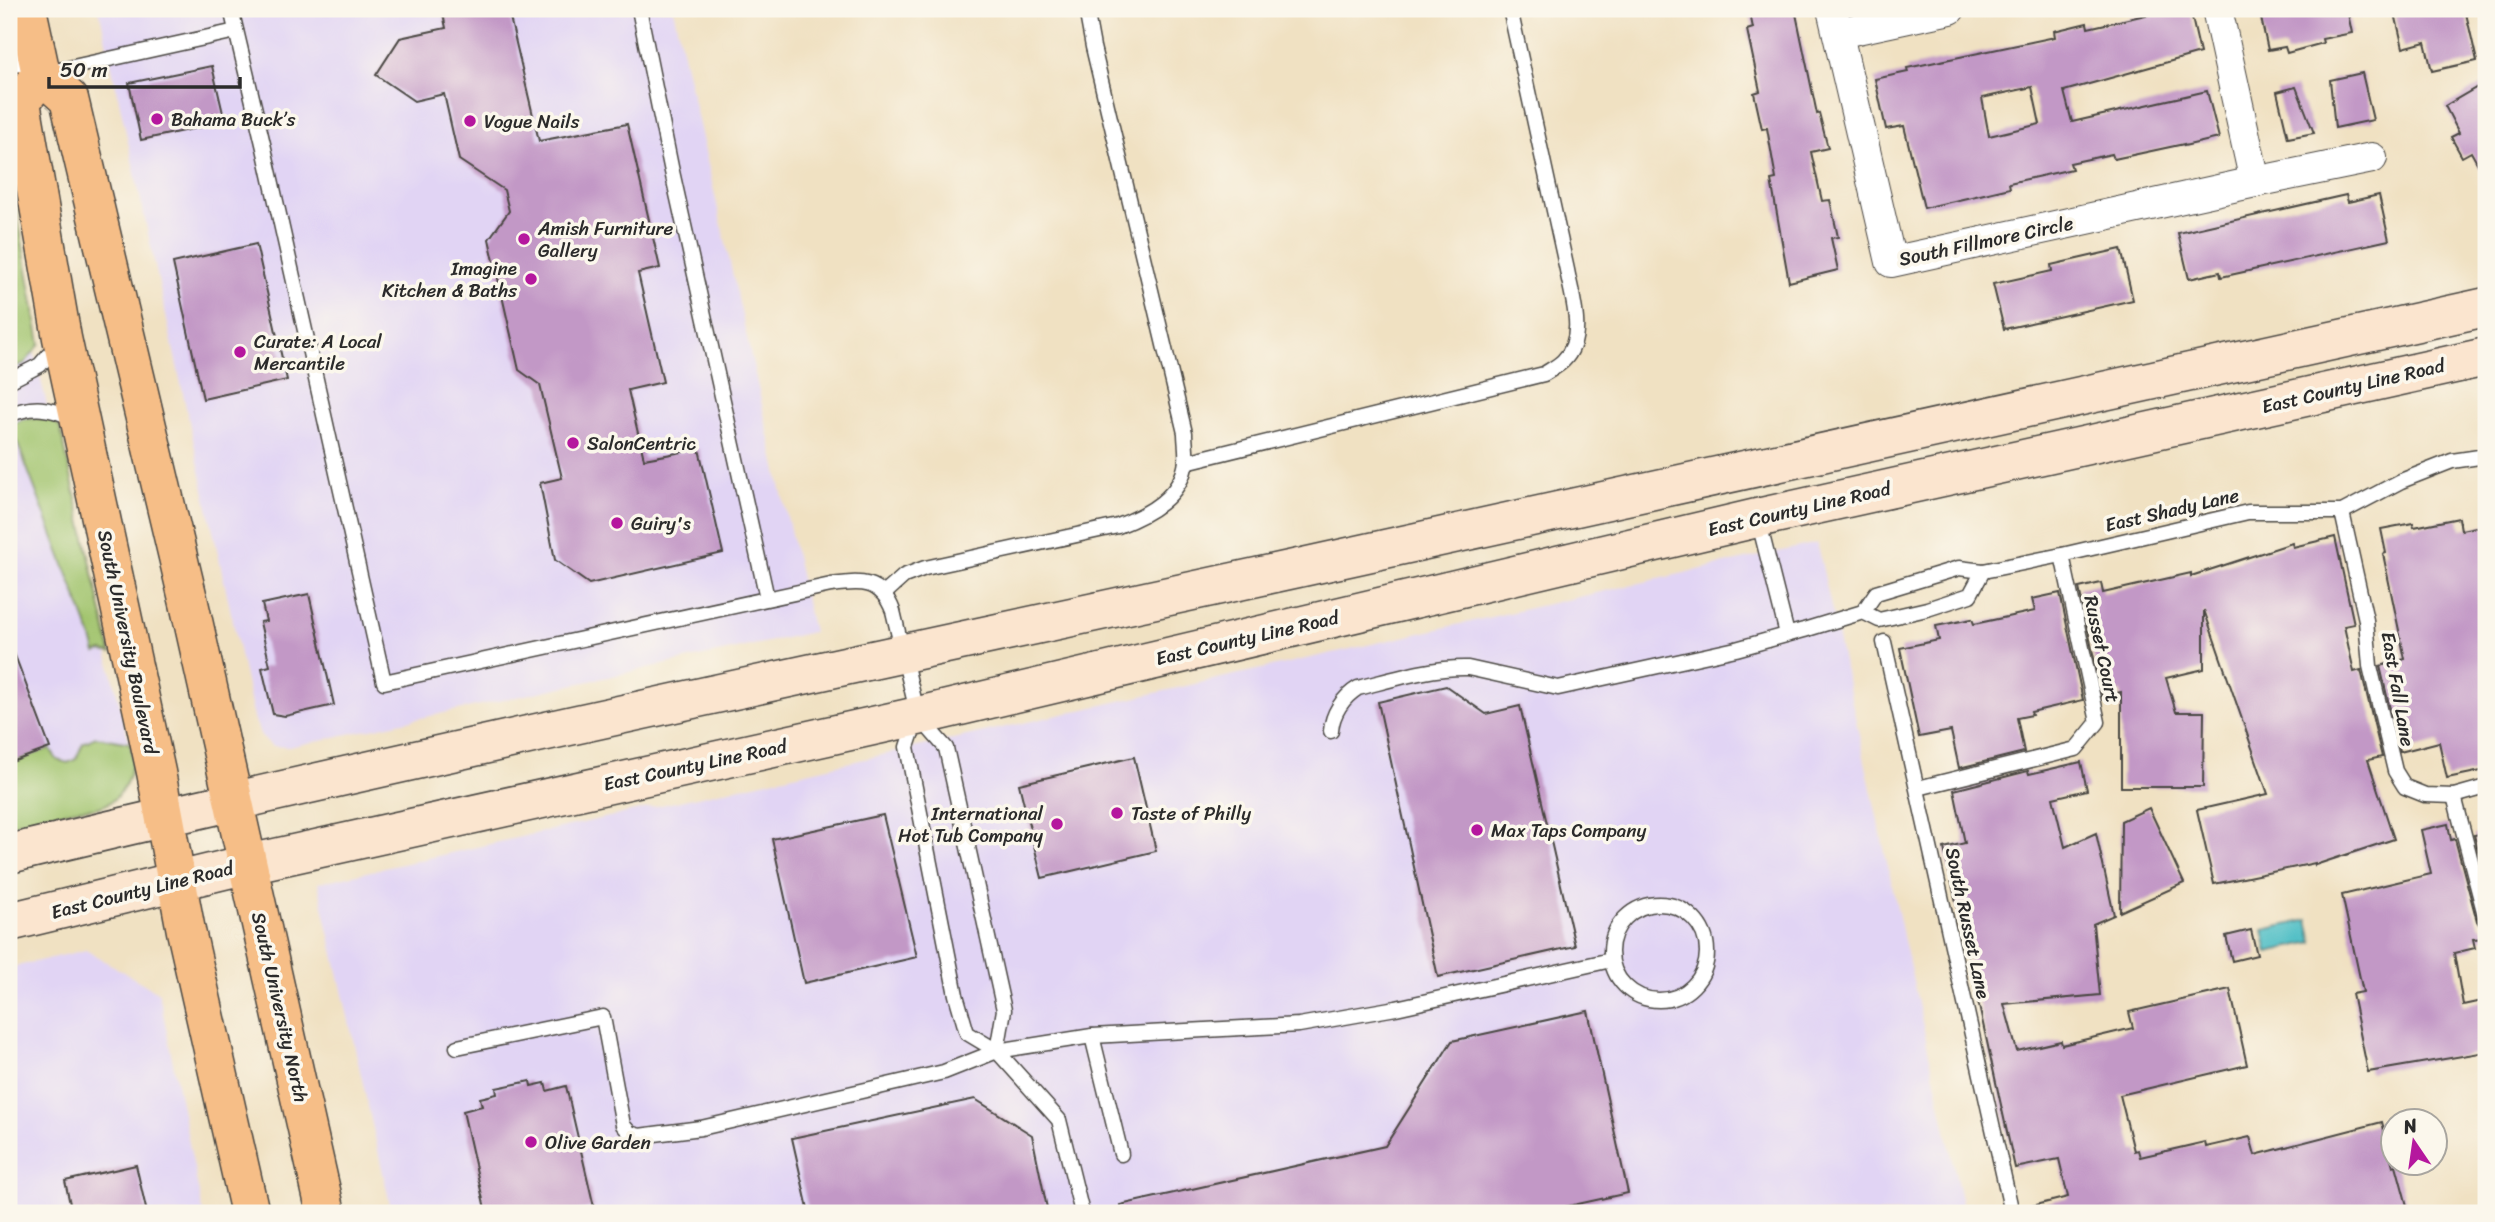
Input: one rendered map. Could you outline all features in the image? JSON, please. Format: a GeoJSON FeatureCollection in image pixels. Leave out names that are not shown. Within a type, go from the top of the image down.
{"type":"FeatureCollection","features":[{"type":"Feature","properties":{"kind":"main road"},"geometry":{"type":"LineString","coordinates":[[27,9],[29,61],[69,99],[189,603],[233,801]]}},
{"type":"Feature","properties":{"kind":"main road","name":"South University Boulevard"},"geometry":{"type":"LineString","coordinates":[[29,61],[21,102],[62,338],[250,1213]]}},
{"type":"Feature","properties":{"kind":"main road"},"geometry":{"type":"LineString","coordinates":[[9,854],[587,721],[2486,307]]}},
{"type":"Feature","properties":{"kind":"main road","name":"East County Line Road"},"geometry":{"type":"LineString","coordinates":[[9,922],[247,864],[918,716],[1758,518],[2486,357]]}},
{"type":"Feature","properties":{"kind":"main road","name":"South University North"},"geometry":{"type":"LineString","coordinates":[[233,801],[326,1213]]}},
{"type":"Feature","properties":{"kind":"street","name":"South Fillmore Circle"},"geometry":{"type":"LineString","coordinates":[[1950,9],[1835,21],[1891,262],[2255,182]]}},
{"type":"Feature","properties":{"kind":"street"},"geometry":{"type":"LineString","coordinates":[[2217,9],[2255,182],[2372,158]]}},
{"type":"Feature","properties":{"kind":"lane"},"geometry":{"type":"LineString","coordinates":[[231,9],[384,682],[767,598],[856,582],[868,583],[884,594],[893,611],[918,716],[946,747],[1004,1010],[997,1051]]}},
{"type":"Feature","properties":{"kind":"lane"},"geometry":{"type":"LineString","coordinates":[[639,9],[674,180],[767,598]]}},
{"type":"Feature","properties":{"kind":"lane"},"geometry":{"type":"LineString","coordinates":[[884,594],[904,576],[919,570],[1118,527],[1166,500],[1179,482],[1186,462],[1185,433],[1086,9]]}},
{"type":"Feature","properties":{"kind":"lane"},"geometry":{"type":"LineString","coordinates":[[1186,462],[1544,374],[1564,361],[1577,339],[1574,313],[1565,259],[1510,9]]}},
{"type":"Feature","properties":{"kind":"lane"},"geometry":{"type":"LineString","coordinates":[[29,61],[236,31]]}},
{"type":"Feature","properties":{"kind":"lane"},"geometry":{"type":"LineString","coordinates":[[9,381],[40,365],[62,338]]}},
{"type":"Feature","properties":{"kind":"lane"},"geometry":{"type":"LineString","coordinates":[[9,415],[40,407],[61,412],[80,423]]}},
{"type":"Feature","properties":{"kind":"lane","name":"East Shady Lane"},"geometry":{"type":"LineString","coordinates":[[1331,731],[1339,708],[1350,692],[1419,673],[1468,668],[1558,688],[1736,649],[1863,612],[1876,593],[1959,568],[1983,571],[2248,512],[2342,512],[2402,481],[2452,461],[2486,456]]}},
{"type":"Feature","properties":{"kind":"lane","name":"East Fall Lane"},"geometry":{"type":"LineString","coordinates":[[2342,512],[2366,620],[2370,666],[2395,771],[2405,787],[2425,795],[2454,796],[2486,787]]}},
{"type":"Feature","properties":{"kind":"lane"},"geometry":{"type":"LineString","coordinates":[[1758,518],[1787,634]]}},
{"type":"Feature","properties":{"kind":"lane","name":"Russet Court"},"geometry":{"type":"LineString","coordinates":[[1918,788],[2076,749],[2098,722],[2062,555]]}},
{"type":"Feature","properties":{"kind":"lane","name":"East Shady Lane"},"geometry":{"type":"LineString","coordinates":[[1863,612],[1879,620],[1927,609],[1970,595],[1983,571]]}},
{"type":"Feature","properties":{"kind":"lane","name":"South Russet Lane"},"geometry":{"type":"LineString","coordinates":[[1884,642],[2012,1213]]}},
{"type":"Feature","properties":{"kind":"lane"},"geometry":{"type":"LineString","coordinates":[[918,716],[906,747],[956,995],[967,1032],[997,1051],[1059,1120],[1082,1213]]}},
{"type":"Feature","properties":{"kind":"lane"},"geometry":{"type":"LineString","coordinates":[[2454,796],[2486,919]]}},
{"type":"Feature","properties":{"kind":"lane"},"geometry":{"type":"LineString","coordinates":[[1659,903],[1675,906],[1690,914],[1701,927],[1707,943],[1708,958],[1703,973],[1682,995],[1667,1000],[1638,996],[1625,987],[1616,975],[1611,960],[1611,943],[1616,927],[1628,914],[1642,906],[1659,903]]}},
{"type":"Feature","properties":{"kind":"lane"},"geometry":{"type":"LineString","coordinates":[[457,1048],[603,1017],[623,1125],[630,1133],[639,1136],[701,1128],[944,1072],[997,1051],[1092,1036],[1300,1025],[1396,1008],[1611,960]]}},
{"type":"Feature","properties":{"kind":"lane"},"geometry":{"type":"LineString","coordinates":[[1092,1036],[1121,1154]]}},
{"type":"Feature","properties":{"kind":"shaded area"},"geometry":{"type":"Polygon","coordinates":[[[99,9],[673,9],[813,632],[289,747],[272,746],[261,736],[254,718],[99,9]]]}},
{"type":"Feature","properties":{"kind":"shaded area"},"geometry":{"type":"Polygon","coordinates":[[[9,249],[133,759],[126,785],[115,797],[9,825],[9,249]]]}},
{"type":"Feature","properties":{"kind":"shaded area"},"geometry":{"type":"Polygon","coordinates":[[[1817,543],[1964,1213],[392,1213],[318,883],[1817,543]]]}},
{"type":"Feature","properties":{"kind":"shaded area"},"geometry":{"type":"Polygon","coordinates":[[[86,950],[159,993],[203,1213],[9,1213],[9,968],[86,950]]]}},
{"type":"Feature","properties":{"kind":"green space"},"geometry":{"type":"Polygon","coordinates":[[[9,167],[40,344],[25,363],[9,370],[9,167]]]}},
{"type":"Feature","properties":{"kind":"green space"},"geometry":{"type":"Polygon","coordinates":[[[23,419],[52,420],[60,427],[111,653],[96,653],[11,426],[23,419]]]}},
{"type":"Feature","properties":{"kind":"green space"},"geometry":{"type":"Polygon","coordinates":[[[96,737],[130,743],[132,763],[121,792],[105,805],[95,808],[71,810],[9,825],[9,754],[12,762],[50,748],[57,760],[68,763],[76,759],[83,743],[96,737]]]}},
{"type":"Feature","properties":{"kind":"water"},"geometry":{"type":"Polygon","coordinates":[[[2308,920],[2313,942],[2268,952],[2263,930],[2308,920]]]}},
{"type":"Feature","properties":{"kind":"building"},"geometry":{"type":"Polygon","coordinates":[[[442,9],[508,9],[539,141],[627,124],[660,268],[638,273],[663,382],[628,390],[644,459],[699,449],[723,553],[589,584],[555,560],[540,483],[562,478],[540,385],[519,370],[489,239],[509,211],[504,190],[459,160],[444,94],[414,101],[376,75],[400,38],[446,28],[442,9]]]}},
{"type":"Feature","properties":{"kind":"building"},"geometry":{"type":"Polygon","coordinates":[[[1749,9],[1795,9],[1817,114],[1819,113],[1828,148],[1811,152],[1822,201],[1830,200],[1838,237],[1831,238],[1838,270],[1789,282],[1771,180],[1776,179],[1767,128],[1762,129],[1754,93],[1760,91],[1747,30],[1753,28],[1749,9]]]}},
{"type":"Feature","properties":{"kind":"building"},"geometry":{"type":"Polygon","coordinates":[[[2172,9],[2190,9],[2200,53],[2064,91],[2072,122],[2207,91],[2219,138],[2114,159],[2112,154],[2070,163],[2072,169],[2009,183],[2010,188],[1924,208],[1904,126],[1886,129],[1875,79],[1908,72],[1907,68],[2055,37],[2054,31],[2087,23],[2088,28],[2172,9]],[[2032,87],[1982,98],[1989,136],[2040,124],[2032,87]]]}},
{"type":"Feature","properties":{"kind":"building"},"geometry":{"type":"Polygon","coordinates":[[[2259,9],[2347,9],[2352,33],[2322,39],[2323,43],[2287,53],[2285,47],[2268,50],[2259,9]]]}},
{"type":"Feature","properties":{"kind":"building"},"geometry":{"type":"Polygon","coordinates":[[[2394,9],[2465,9],[2477,61],[2432,71],[2425,42],[2403,48],[2394,9]]]}},
{"type":"Feature","properties":{"kind":"building"},"geometry":{"type":"Polygon","coordinates":[[[212,66],[225,122],[141,140],[129,83],[212,66]]]}},
{"type":"Feature","properties":{"kind":"building"},"geometry":{"type":"Polygon","coordinates":[[[2362,73],[2373,120],[2335,128],[2330,80],[2362,73]]]}},
{"type":"Feature","properties":{"kind":"building"},"geometry":{"type":"Polygon","coordinates":[[[2486,82],[2486,179],[2471,152],[2462,157],[2451,137],[2459,133],[2445,106],[2486,82]]]}},
{"type":"Feature","properties":{"kind":"building"},"geometry":{"type":"Polygon","coordinates":[[[2296,87],[2314,133],[2288,138],[2277,92],[2296,87]]]}},
{"type":"Feature","properties":{"kind":"building"},"geometry":{"type":"Polygon","coordinates":[[[2346,195],[2348,202],[2379,195],[2389,240],[2221,277],[2220,272],[2189,279],[2178,233],[2346,195]]]}},
{"type":"Feature","properties":{"kind":"building"},"geometry":{"type":"Polygon","coordinates":[[[256,244],[287,380],[203,399],[173,263],[256,244]]]}},
{"type":"Feature","properties":{"kind":"building"},"geometry":{"type":"Polygon","coordinates":[[[2121,249],[2133,300],[2004,329],[1993,284],[2052,271],[2051,265],[2121,249]]]}},
{"type":"Feature","properties":{"kind":"building"},"geometry":{"type":"Polygon","coordinates":[[[2459,518],[2461,530],[2486,525],[2486,770],[2447,778],[2439,742],[2400,752],[2380,666],[2405,659],[2383,554],[2386,553],[2381,529],[2413,523],[2414,527],[2459,518]]]}},
{"type":"Feature","properties":{"kind":"building"},"geometry":{"type":"Polygon","coordinates":[[[2335,537],[2354,624],[2344,626],[2354,672],[2361,670],[2382,757],[2368,760],[2394,839],[2315,865],[2214,884],[2197,810],[2268,794],[2204,610],[2204,669],[2166,678],[2176,712],[2204,712],[2203,787],[2121,787],[2121,692],[2102,696],[2079,588],[2101,583],[2103,593],[2191,573],[2191,576],[2292,543],[2293,547],[2335,537]]]}},
{"type":"Feature","properties":{"kind":"building"},"geometry":{"type":"Polygon","coordinates":[[[2060,593],[2083,700],[2031,712],[2032,715],[2017,718],[2024,752],[1959,768],[1951,731],[1919,737],[1900,648],[1939,640],[1936,626],[1972,619],[1974,624],[2035,611],[2032,599],[2060,593]]]}},
{"type":"Feature","properties":{"kind":"building"},"geometry":{"type":"Polygon","coordinates":[[[309,594],[334,705],[285,716],[273,714],[262,668],[270,666],[260,622],[266,621],[262,604],[309,594]]]}},
{"type":"Feature","properties":{"kind":"building"},"geometry":{"type":"Polygon","coordinates":[[[9,645],[50,748],[9,763],[9,645]]]}},
{"type":"Feature","properties":{"kind":"building","name":"Max Taps Company"},"geometry":{"type":"Polygon","coordinates":[[[1446,686],[1486,714],[1520,706],[1575,946],[1438,977],[1378,702],[1446,686]]]}},
{"type":"Feature","properties":{"kind":"building"},"geometry":{"type":"Polygon","coordinates":[[[1134,757],[1156,851],[1042,878],[1019,784],[1134,757]]]}},
{"type":"Feature","properties":{"kind":"building"},"geometry":{"type":"Polygon","coordinates":[[[2081,762],[2087,790],[2053,798],[2065,847],[2096,833],[2114,915],[2093,924],[2100,995],[2004,1004],[2017,1051],[2061,1041],[2062,1045],[2133,1028],[2129,1012],[2230,989],[2247,1065],[2120,1095],[2134,1151],[2138,1150],[2140,1157],[2205,1142],[2206,1147],[2250,1137],[2255,1155],[2380,1123],[2380,1176],[2399,1176],[2409,1213],[2033,1213],[2032,1206],[2068,1197],[2059,1159],[2015,1168],[1944,848],[1965,843],[1954,790],[2028,771],[2029,774],[2081,762]]]}},
{"type":"Feature","properties":{"kind":"building"},"geometry":{"type":"Polygon","coordinates":[[[2149,808],[2184,883],[2120,912],[2121,821],[2149,808]]]}},
{"type":"Feature","properties":{"kind":"building"},"geometry":{"type":"Polygon","coordinates":[[[883,815],[917,957],[804,983],[772,839],[883,815]]]}},
{"type":"Feature","properties":{"kind":"building"},"geometry":{"type":"Polygon","coordinates":[[[2448,824],[2451,840],[2455,839],[2477,921],[2480,926],[2486,928],[2486,938],[2473,939],[2475,948],[2454,953],[2463,1005],[2486,1000],[2486,1052],[2368,1072],[2352,994],[2363,992],[2342,895],[2431,874],[2421,830],[2448,824]]]}},
{"type":"Feature","properties":{"kind":"building"},"geometry":{"type":"Polygon","coordinates":[[[2486,833],[2486,882],[2474,835],[2486,833]]]}},
{"type":"Feature","properties":{"kind":"building"},"geometry":{"type":"Polygon","coordinates":[[[2251,930],[2257,955],[2232,961],[2226,936],[2251,930]]]}},
{"type":"Feature","properties":{"kind":"building"},"geometry":{"type":"Polygon","coordinates":[[[1588,1011],[1628,1193],[1537,1213],[1121,1213],[1120,1205],[1385,1146],[1452,1041],[1588,1011]]]}},
{"type":"Feature","properties":{"kind":"building"},"geometry":{"type":"Polygon","coordinates":[[[530,1081],[531,1086],[545,1083],[547,1091],[566,1086],[594,1207],[576,1213],[486,1213],[463,1111],[482,1106],[480,1098],[497,1094],[496,1088],[530,1081]]]}},
{"type":"Feature","properties":{"kind":"building"},"geometry":{"type":"Polygon","coordinates":[[[975,1099],[1032,1135],[1048,1213],[809,1213],[792,1138],[975,1099]]]}},
{"type":"Feature","properties":{"kind":"building"},"geometry":{"type":"Polygon","coordinates":[[[136,1165],[147,1213],[72,1213],[65,1181],[136,1165]]]}},
{"type":"Feature","properties":{"kind":"place","name":"Bahama Buck’s"},"geometry":{"type":"Point","coordinates":[157,119]}},
{"type":"Feature","properties":{"kind":"place","name":"Vogue Nails"},"geometry":{"type":"Point","coordinates":[470,121]}},
{"type":"Feature","properties":{"kind":"place","name":"Amish Furniture Gallery"},"geometry":{"type":"Point","coordinates":[524,239]}},
{"type":"Feature","properties":{"kind":"place","name":"Imagine Kitchen & Baths"},"geometry":{"type":"Point","coordinates":[531,279]}},
{"type":"Feature","properties":{"kind":"place","name":"Curate: A Local Mercantile"},"geometry":{"type":"Point","coordinates":[240,352]}},
{"type":"Feature","properties":{"kind":"place","name":"SalonCentric"},"geometry":{"type":"Point","coordinates":[573,443]}},
{"type":"Feature","properties":{"kind":"place","name":"Guiry's"},"geometry":{"type":"Point","coordinates":[617,523]}},
{"type":"Feature","properties":{"kind":"place","name":"Taste of Philly"},"geometry":{"type":"Point","coordinates":[1117,813]}},
{"type":"Feature","properties":{"kind":"place","name":"International Hot Tub Company"},"geometry":{"type":"Point","coordinates":[1057,824]}},
{"type":"Feature","properties":{"kind":"place","name":"Max Taps Company"},"geometry":{"type":"Point","coordinates":[1477,830]}},
{"type":"Feature","properties":{"kind":"place","name":"Olive Garden"},"geometry":{"type":"Point","coordinates":[531,1142]}}]}
